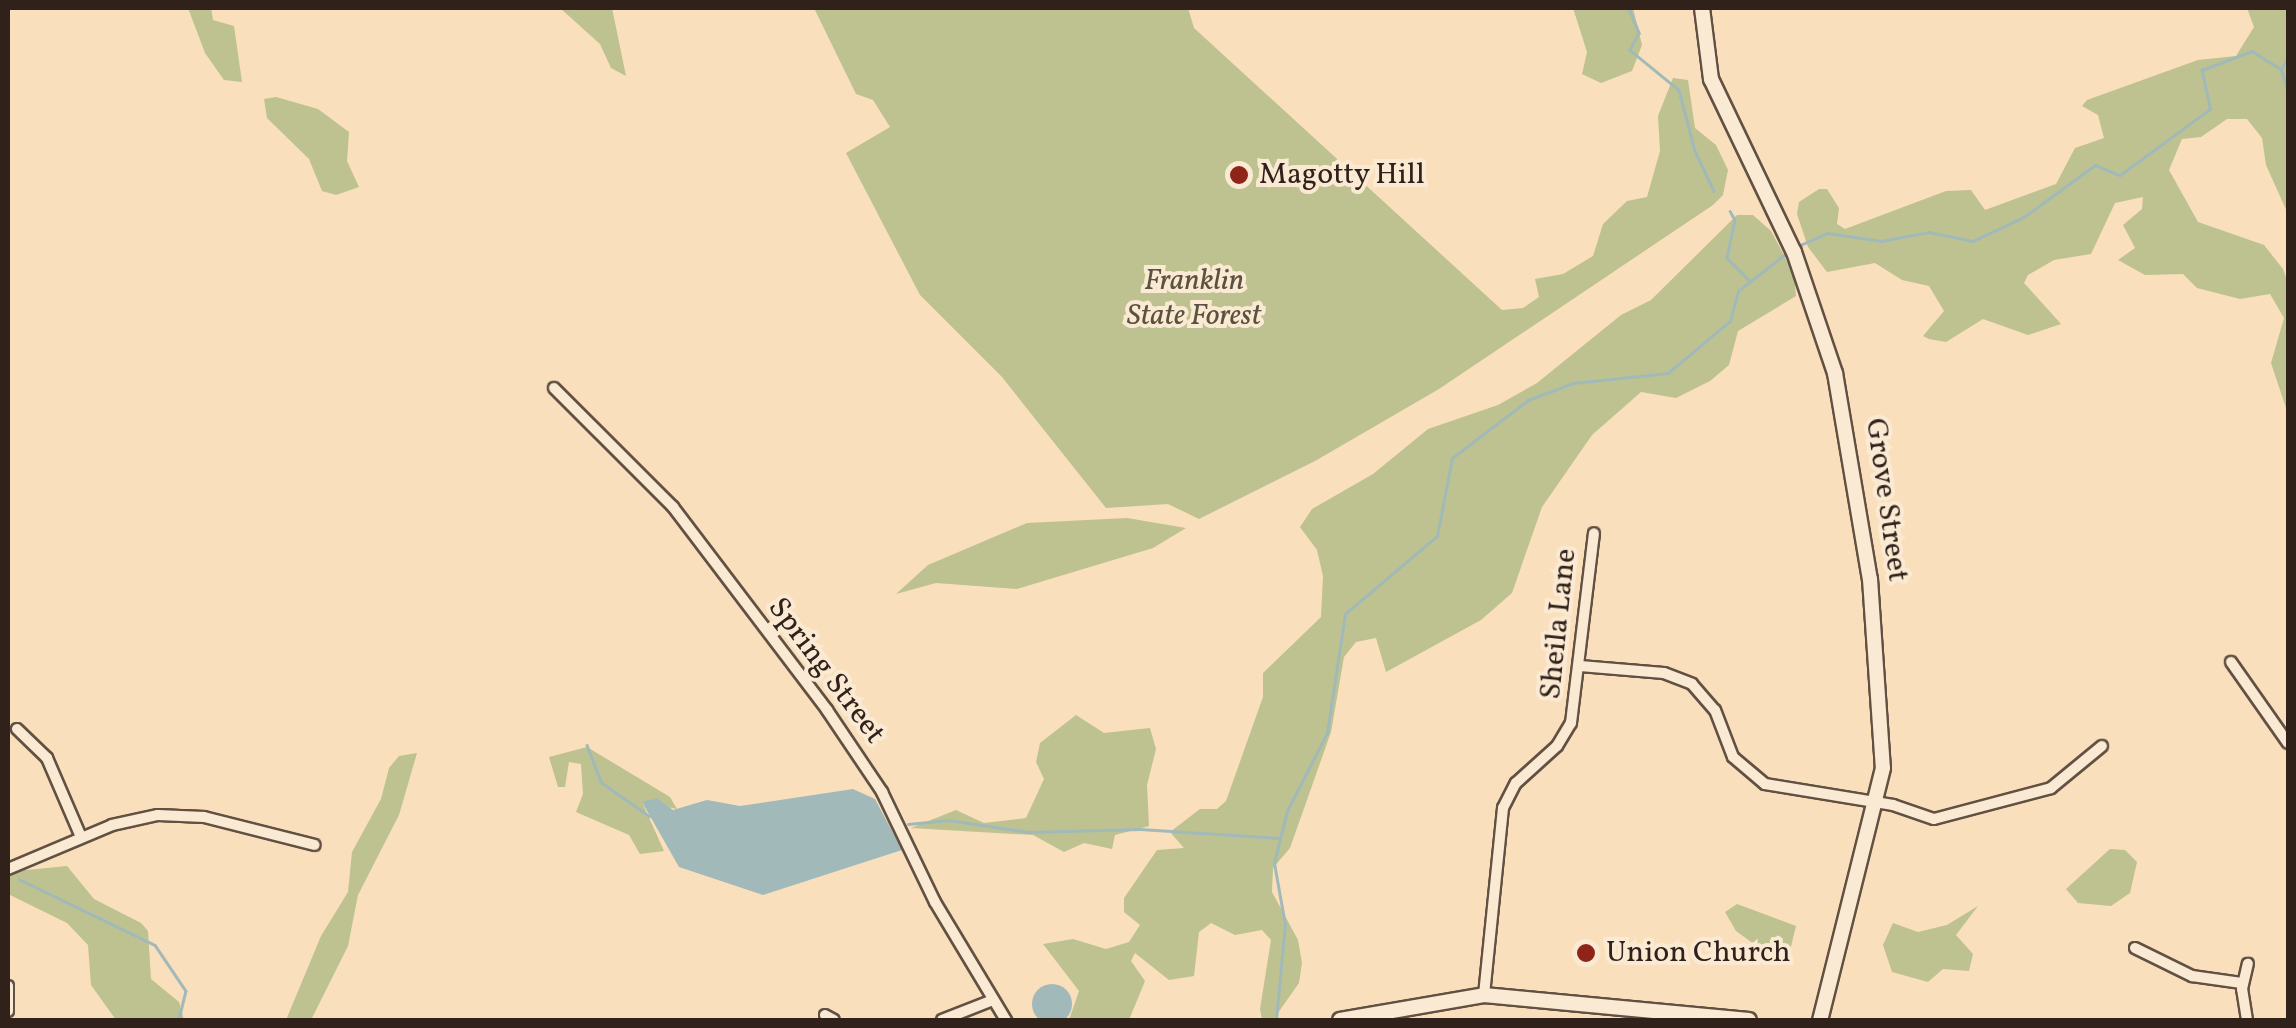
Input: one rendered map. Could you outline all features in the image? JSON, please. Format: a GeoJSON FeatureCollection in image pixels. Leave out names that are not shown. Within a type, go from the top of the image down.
{"type":"FeatureCollection","features":[{"type":"Feature","properties":{"kind":"main road","name":"Grove Street"},"geometry":{"type":"LineString","coordinates":[[1702,8],[1705,59],[1718,98],[1792,249],[1842,398],[1860,491],[1883,713],[1876,803],[1820,1020]]}},
{"type":"Feature","properties":{"kind":"main road"},"geometry":{"type":"LineString","coordinates":[[1340,1020],[1484,994],[1747,1020]]}},
{"type":"Feature","properties":{"kind":"street","name":"Spring Street"},"geometry":{"type":"LineString","coordinates":[[554,388],[673,508],[827,710],[882,792],[935,902],[1006,1020]]}},
{"type":"Feature","properties":{"kind":"street","name":"Sheila Lane"},"geometry":{"type":"LineString","coordinates":[[1484,994],[1506,801],[1569,729],[1594,532]]}},
{"type":"Feature","properties":{"kind":"street"},"geometry":{"type":"LineString","coordinates":[[2232,662],[2288,744]]}},
{"type":"Feature","properties":{"kind":"street"},"geometry":{"type":"LineString","coordinates":[[1580,666],[1682,678],[1705,695],[1732,756],[1760,781],[1876,803],[1934,820],[2050,788],[2102,746]]}},
{"type":"Feature","properties":{"kind":"street"},"geometry":{"type":"LineString","coordinates":[[17,729],[47,758],[81,837]]}},
{"type":"Feature","properties":{"kind":"street"},"geometry":{"type":"LineString","coordinates":[[8,869],[133,819],[181,815],[316,846]]}},
{"type":"Feature","properties":{"kind":"street"},"geometry":{"type":"LineString","coordinates":[[2135,948],[2192,976],[2242,983]]}},
{"type":"Feature","properties":{"kind":"street"},"geometry":{"type":"LineString","coordinates":[[2247,1020],[2242,983],[2248,964]]}},
{"type":"Feature","properties":{"kind":"street"},"geometry":{"type":"LineString","coordinates":[[8,986],[8,1011]]}},
{"type":"Feature","properties":{"kind":"street"},"geometry":{"type":"LineString","coordinates":[[942,1020],[993,1000]]}},
{"type":"Feature","properties":{"kind":"street"},"geometry":{"type":"LineString","coordinates":[[1612,1004],[1615,1020]]}},
{"type":"Feature","properties":{"kind":"green space"},"geometry":{"type":"Polygon","coordinates":[[[188,8],[211,8],[213,20],[234,26],[242,82],[224,80],[205,53],[188,8]]]}},
{"type":"Feature","properties":{"kind":"green space"},"geometry":{"type":"Polygon","coordinates":[[[560,8],[612,8],[626,76],[611,68],[600,44],[560,8]]]}},
{"type":"Feature","properties":{"kind":"green space","name":"Franklin State Forest"},"geometry":{"type":"Polygon","coordinates":[[[814,8],[1188,8],[1194,28],[1502,310],[1523,308],[1539,297],[1535,279],[1563,274],[1593,256],[1603,224],[1627,201],[1647,197],[1660,151],[1658,116],[1673,78],[1688,80],[1695,128],[1716,145],[1728,170],[1723,195],[1713,205],[1439,389],[1315,461],[1199,519],[1168,504],[1106,508],[1002,377],[920,295],[846,153],[890,127],[873,100],[856,94],[814,8]]]}},
{"type":"Feature","properties":{"kind":"green space"},"geometry":{"type":"Polygon","coordinates":[[[1573,8],[1633,8],[1642,45],[1632,71],[1601,83],[1582,74],[1587,52],[1573,8]]]}},
{"type":"Feature","properties":{"kind":"green space"},"geometry":{"type":"Polygon","coordinates":[[[2247,8],[2288,8],[2288,214],[2266,165],[2262,138],[2247,119],[2227,119],[2201,137],[2182,139],[2169,170],[2198,222],[2264,245],[2283,269],[2288,283],[2288,414],[2271,363],[2284,318],[2270,294],[2240,299],[2197,288],[2183,274],[2145,275],[2118,260],[2135,248],[2123,225],[2142,209],[2143,197],[2115,203],[2091,254],[2054,260],[2028,275],[2024,283],[2061,324],[2028,335],[1983,319],[1946,342],[1929,339],[1923,336],[1944,311],[1929,286],[1902,280],[1875,263],[1827,272],[1808,247],[1797,214],[1799,202],[1819,189],[1827,189],[1839,208],[1837,224],[1845,229],[1946,191],[1971,190],[1985,210],[2056,184],[2075,148],[2104,138],[2098,115],[2082,106],[2087,100],[2198,60],[2236,56],[2254,27],[2247,8]]]}},
{"type":"Feature","properties":{"kind":"green space"},"geometry":{"type":"Polygon","coordinates":[[[276,97],[318,109],[349,132],[347,161],[359,187],[336,195],[322,191],[309,159],[267,118],[264,99],[276,97]]]}},
{"type":"Feature","properties":{"kind":"green space"},"geometry":{"type":"Polygon","coordinates":[[[1737,215],[1753,215],[1771,231],[1794,274],[1796,296],[1738,331],[1729,365],[1710,381],[1676,398],[1641,392],[1592,435],[1542,507],[1512,593],[1481,620],[1386,672],[1376,638],[1356,642],[1344,657],[1331,732],[1290,848],[1273,868],[1272,892],[1298,940],[1302,963],[1299,983],[1273,1020],[1262,1020],[1260,1009],[1271,940],[1262,930],[1235,935],[1211,923],[1199,932],[1194,976],[1169,980],[1135,953],[1131,961],[1145,981],[1129,1020],[1069,1020],[1079,991],[1043,944],[1073,939],[1106,949],[1129,942],[1140,925],[1124,912],[1124,898],[1157,850],[1184,848],[1170,832],[1200,809],[1217,809],[1226,801],[1263,697],[1263,673],[1321,617],[1323,576],[1317,550],[1300,527],[1312,509],[1373,474],[1428,429],[1498,405],[1537,383],[1621,315],[1651,300],[1737,215]]]}},
{"type":"Feature","properties":{"kind":"green space"},"geometry":{"type":"Polygon","coordinates":[[[1127,518],[1186,528],[1153,548],[1017,589],[936,583],[896,594],[928,565],[1027,523],[1127,518]]]}},
{"type":"Feature","properties":{"kind":"green space"},"geometry":{"type":"Polygon","coordinates":[[[1076,715],[1104,733],[1150,728],[1156,749],[1147,785],[1149,826],[1115,835],[1112,849],[1084,843],[1064,852],[1033,835],[911,828],[956,810],[984,823],[1026,818],[1044,779],[1036,762],[1040,743],[1076,715]]]}},
{"type":"Feature","properties":{"kind":"green space"},"geometry":{"type":"Polygon","coordinates":[[[587,747],[670,797],[677,809],[642,802],[664,851],[640,854],[629,835],[576,812],[583,794],[581,764],[569,762],[565,787],[558,787],[549,757],[587,747]]]}},
{"type":"Feature","properties":{"kind":"green space"},"geometry":{"type":"Polygon","coordinates":[[[417,753],[399,815],[358,895],[348,946],[311,1020],[286,1020],[321,936],[348,892],[352,852],[381,799],[389,768],[399,756],[417,753]]]}},
{"type":"Feature","properties":{"kind":"green space"},"geometry":{"type":"Polygon","coordinates":[[[2110,849],[2125,850],[2137,862],[2130,893],[2111,906],[2078,903],[2066,889],[2110,849]]]}},
{"type":"Feature","properties":{"kind":"green space"},"geometry":{"type":"Polygon","coordinates":[[[8,862],[27,870],[67,866],[94,899],[141,923],[148,931],[151,979],[179,1002],[184,1020],[116,1020],[91,985],[88,945],[67,923],[8,894],[8,862]]]}},
{"type":"Feature","properties":{"kind":"green space"},"geometry":{"type":"Polygon","coordinates":[[[1737,904],[1796,926],[1788,959],[1772,957],[1736,931],[1725,912],[1737,904]]]}},
{"type":"Feature","properties":{"kind":"green space"},"geometry":{"type":"Polygon","coordinates":[[[1978,906],[1956,935],[1973,954],[1969,971],[1943,969],[1928,982],[1892,972],[1883,945],[1893,923],[1918,932],[1947,925],[1978,906]]]}},
{"type":"Feature","properties":{"kind":"water"},"geometry":{"type":"Polygon","coordinates":[[[853,789],[875,799],[902,850],[763,895],[679,867],[642,802],[657,798],[673,810],[707,800],[740,806],[853,789]]]}},
{"type":"Feature","properties":{"kind":"water"},"geometry":{"type":"Polygon","coordinates":[[[1052,984],[1066,990],[1072,1004],[1066,1018],[1052,1024],[1038,1018],[1032,1004],[1038,990],[1052,984]]]}},
{"type":"Feature","properties":{"kind":"waterway"},"geometry":{"type":"LineString","coordinates":[[1629,8],[1639,33],[1630,50],[1679,90],[1695,151],[1714,191]]}},
{"type":"Feature","properties":{"kind":"waterway"},"geometry":{"type":"LineString","coordinates":[[1796,247],[1827,233],[1881,241],[1929,232],[1973,241],[2024,217],[2095,165],[2120,175],[2210,109],[2202,70],[2252,51],[2281,69]]}},
{"type":"Feature","properties":{"kind":"waterway"},"geometry":{"type":"LineString","coordinates":[[2282,68],[2288,57]]}},
{"type":"Feature","properties":{"kind":"waterway"},"geometry":{"type":"LineString","coordinates":[[2281,69],[2288,90]]}},
{"type":"Feature","properties":{"kind":"waterway"},"geometry":{"type":"LineString","coordinates":[[1730,211],[1735,220],[1727,258],[1750,281]]}},
{"type":"Feature","properties":{"kind":"waterway"},"geometry":{"type":"LineString","coordinates":[[1276,1020],[1285,925],[1274,863],[1287,811],[1327,733],[1345,614],[1437,536],[1452,458],[1528,400],[1573,383],[1668,373],[1730,321],[1738,291],[1789,251]]}},
{"type":"Feature","properties":{"kind":"waterway"},"geometry":{"type":"LineString","coordinates":[[587,745],[601,782],[649,816]]}},
{"type":"Feature","properties":{"kind":"waterway"},"geometry":{"type":"LineString","coordinates":[[908,824],[949,820],[1028,832],[1140,829],[1280,838]]}},
{"type":"Feature","properties":{"kind":"waterway"},"geometry":{"type":"LineString","coordinates":[[19,879],[155,945],[186,991],[179,1020]]}},
{"type":"Feature","properties":{"kind":"place","name":"Magotty Hill"},"geometry":{"type":"Point","coordinates":[1239,175]}},
{"type":"Feature","properties":{"kind":"place","name":"Union Church"},"geometry":{"type":"Point","coordinates":[1586,953]}}]}
